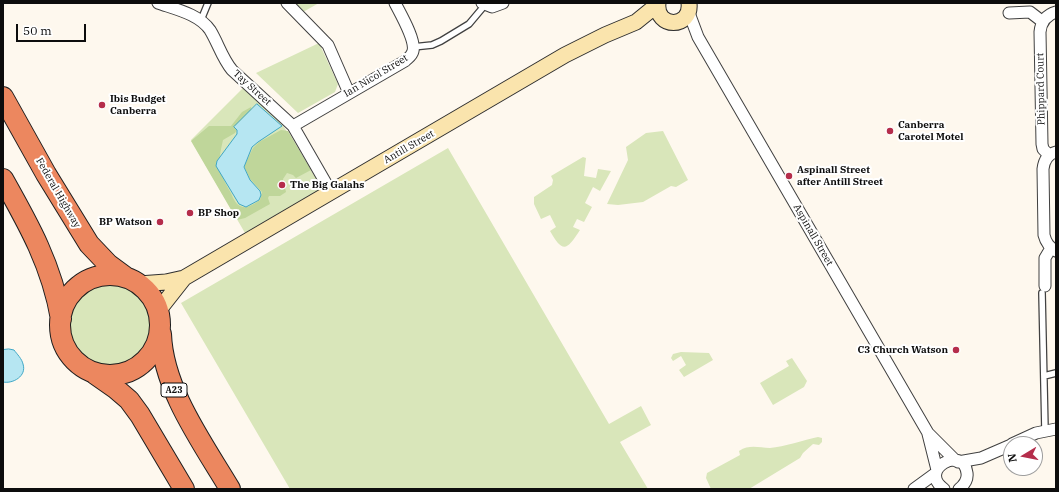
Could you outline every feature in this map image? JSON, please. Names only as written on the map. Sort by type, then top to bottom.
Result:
[{"type":"highway","name":"Federal Highway","points":[[3,97],[46,174],[89,244],[108,264],[133,281]]},
{"type":"highway","points":[[3,179],[34,234],[42,252],[54,286],[61,318],[62,336],[67,351],[78,364],[115,388],[129,400],[143,420],[184,489]]},
{"type":"highway","points":[[61,318],[66,301],[84,282],[100,276],[109,275],[133,281]]},
{"type":"highway","name":"A23","points":[[133,281],[151,296],[159,319],[164,362],[176,395],[230,489]]},
{"type":"highway","points":[[91,372],[114,375],[126,373],[137,368],[148,359],[158,341],[159,319]]},
{"type":"main road","points":[[658,4],[659,14],[670,21],[686,18],[692,7]]},
{"type":"main road","name":"Antill Street","points":[[133,281],[166,282],[184,278],[565,55],[605,35],[636,22],[658,4]]},
{"type":"main road","name":"Antill Street","points":[[636,22],[670,21]]},
{"type":"main road","name":"Antill Street","points":[[159,319],[184,278]]},
{"type":"street","points":[[158,3],[201,20]]},
{"type":"street","points":[[287,3],[328,45],[349,93]]},
{"type":"street","name":"Ian Nicol Street","points":[[293,126],[405,61],[411,55],[413,47],[411,36],[395,3]]},
{"type":"street","points":[[483,4],[492,8],[502,3]]},
{"type":"street","name":"Aspinall Street","points":[[692,7],[698,37],[928,433],[966,469],[965,484]]},
{"type":"street","points":[[1008,13],[1030,12],[1043,22],[1048,15],[1056,12]]},
{"type":"street","name":"Tay Street","points":[[201,20],[210,29],[225,61],[232,70],[293,126],[331,192]]},
{"type":"street","name":"Aspinall Street","points":[[670,21],[698,37]]},
{"type":"street","name":"Phippard Court","points":[[1043,22],[1040,32],[1042,144],[1044,149],[1052,153]]},
{"type":"street","points":[[1044,290],[1045,258],[1053,249],[1046,242],[1044,227],[1043,164],[1052,153]]},
{"type":"street","points":[[1029,436],[1051,430]]},
{"type":"street","name":"Aspinall Street","points":[[928,433],[937,471],[938,482],[944,489]]},
{"type":"street","points":[[914,489],[937,471],[943,463],[948,460],[957,461],[981,458],[1003,448]]},
{"type":"street","points":[[965,484],[981,458]]},
{"type":"street","points":[[924,489],[944,489]]},
{"type":"lane","points":[[201,20],[208,3]]},
{"type":"lane","points":[[413,47],[432,45],[469,24],[483,4]]},
{"type":"lane","points":[[1044,290],[1044,376],[1051,430]]},
{"type":"lane","points":[[1044,376],[1056,373]]},
{"type":"green space","points":[[294,3],[319,3],[303,12]]},
{"type":"green space","points":[[319,43],[338,84],[335,92],[298,113],[256,73]]},
{"type":"green space","points":[[243,88],[282,124],[322,188],[245,233],[191,140]]},
{"type":"green space","points":[[251,107],[252,111],[243,119],[235,133],[223,140],[219,162],[223,179],[237,203],[241,206],[247,207],[260,200],[262,192],[250,179],[244,166],[253,148],[259,142],[281,130],[288,131],[311,170],[296,178],[287,173],[283,179],[286,192],[280,196],[269,196],[268,198],[270,204],[245,218],[237,220],[191,141],[209,126],[231,126],[242,112]]},
{"type":"green space","points":[[663,131],[688,180],[676,187],[671,186],[643,202],[618,205],[607,204],[628,160],[626,147],[646,133]]},
{"type":"green space","points":[[448,148],[609,424],[641,406],[651,425],[620,442],[648,489],[290,489],[181,303]]},
{"type":"green space","points":[[583,157],[586,158],[584,176],[596,178],[598,169],[611,171],[600,191],[593,187],[585,203],[592,207],[584,222],[577,219],[573,227],[580,230],[572,242],[565,247],[558,243],[550,231],[556,227],[550,215],[541,219],[534,204],[534,197],[552,185],[553,180],[551,176]]},
{"type":"green space","points":[[110,283],[126,286],[139,295],[148,308],[151,324],[148,340],[139,353],[126,362],[110,365],[94,362],[81,353],[72,340],[69,324],[72,308],[81,295],[94,286]]},
{"type":"green space","points":[[681,352],[709,353],[713,360],[684,377],[679,370],[686,365],[681,356],[673,361],[671,358],[673,354]]},
{"type":"green space","points":[[792,358],[807,381],[804,387],[773,405],[760,383],[789,366],[786,361]]},
{"type":"green space","points":[[818,437],[822,438],[822,442],[819,445],[813,444],[803,453],[800,458],[749,489],[711,489],[706,478],[707,473],[740,455],[739,451],[743,449],[751,447],[770,448]]},
{"type":"water","points":[[257,104],[282,126],[252,147],[244,167],[250,180],[260,191],[261,195],[259,200],[246,207],[239,204],[216,166],[217,161],[237,134],[237,130],[234,127]]},
{"type":"water","points":[[3,350],[14,350],[24,368],[21,375],[15,380],[11,382],[3,382]]},
{"type":"place","name":"Ibis Budget Canberra","points":[[102,105]]},
{"type":"place","name":"Canberra Carotel Motel","points":[[890,131]]},
{"type":"place","name":"Aspinall Street after Antill Street","points":[[789,176]]},
{"type":"place","name":"The Big Galahs","points":[[282,185]]},
{"type":"place","name":"BP Shop","points":[[190,213]]},
{"type":"place","name":"BP Watson","points":[[160,222]]},
{"type":"place","name":"C3 Church Watson","points":[[956,350]]}]
